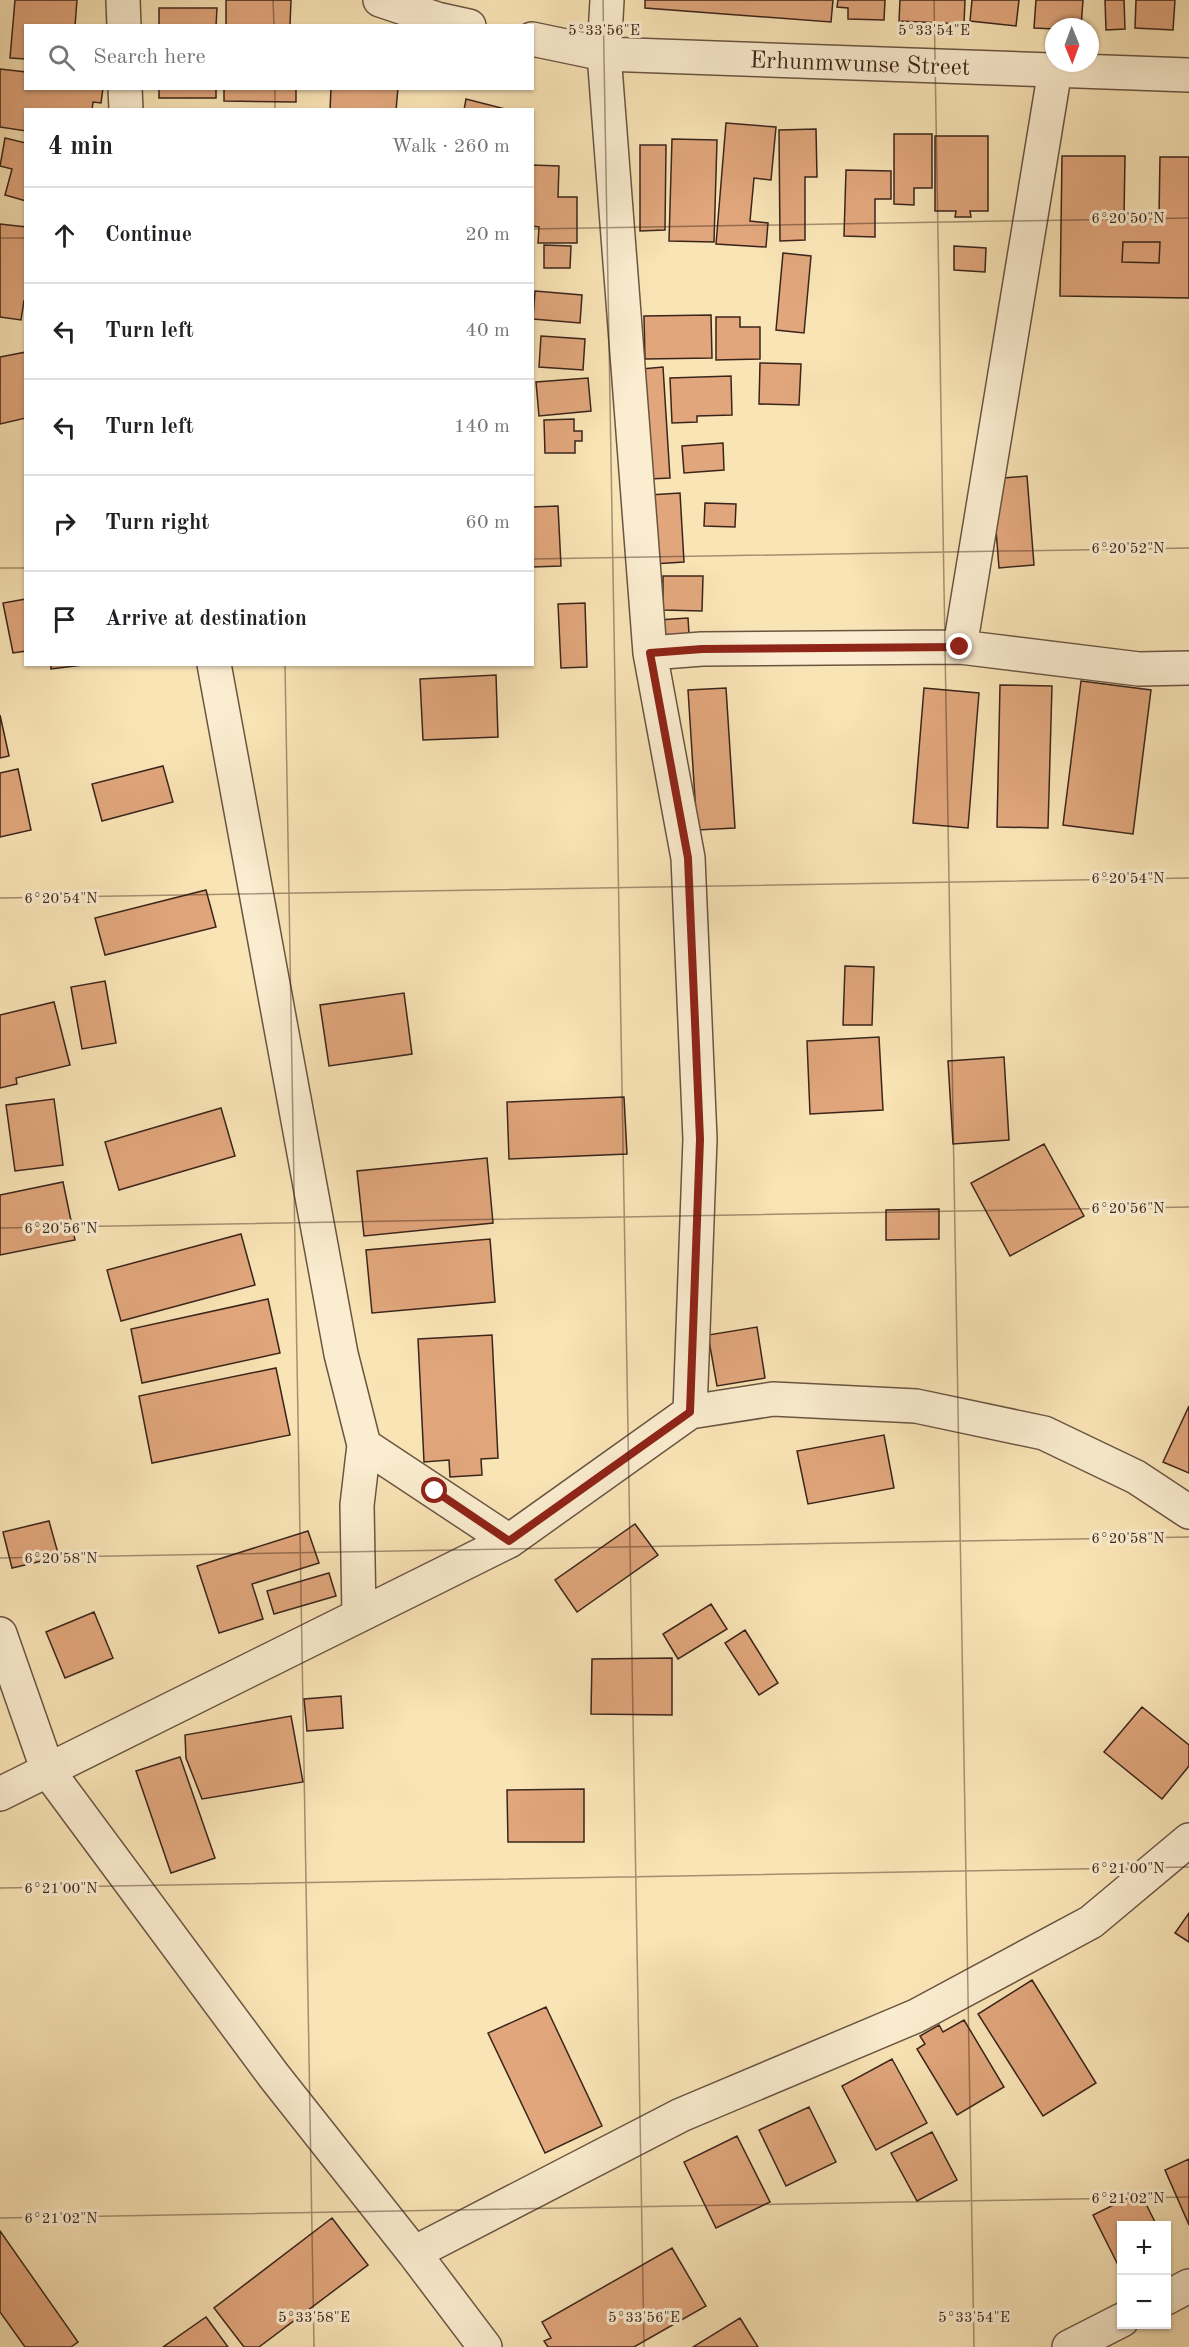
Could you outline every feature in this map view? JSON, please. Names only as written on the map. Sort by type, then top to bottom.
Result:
[{"type":"street","points":[[123,0],[123,24]]},
{"type":"street","points":[[380,0],[460,24]]},
{"type":"street","points":[[608,0],[603,54],[650,653],[688,858],[700,1139],[690,1412]]},
{"type":"street","name":"Erhunmwunse Street","points":[[534,39],[603,54],[1045,70]]},
{"type":"street","points":[[960,647],[1055,72]]},
{"type":"street","name":"Erhunmwunse Street","points":[[1099,72],[1189,75]]},
{"type":"street","points":[[125,90],[126,108]]},
{"type":"street","points":[[650,653],[702,649],[960,647],[1139,669],[1189,668]]},
{"type":"street","points":[[214,666],[341,1354],[364,1445],[357,1505],[359,1615]]},
{"type":"street","points":[[0,1794],[509,1541],[690,1412],[772,1400],[916,1406],[1044,1433],[1136,1477],[1189,1512]]},
{"type":"street","points":[[364,1445],[509,1541]]},
{"type":"street","points":[[0,1634],[48,1772],[274,2076],[485,2347]]},
{"type":"street","points":[[414,2253],[681,2115],[916,2016],[1091,1923],[1189,1840]]},
{"type":"street","points":[[1171,2296],[1189,2286]]},
{"type":"street","points":[[1069,2347],[1117,2323]]},
{"type":"building","points":[[15,0],[77,0],[75,24],[24,24],[24,59],[10,58]]},
{"type":"building","points":[[226,0],[291,0],[290,24],[226,24]]},
{"type":"building","points":[[645,0],[833,0],[831,22],[645,8]]},
{"type":"building","points":[[838,0],[885,0],[884,20],[848,19],[848,8],[837,7]]},
{"type":"building","points":[[900,0],[965,0],[964,24],[899,21]]},
{"type":"building","points":[[972,0],[1019,0],[1016,26],[970,21]]},
{"type":"building","points":[[1036,0],[1083,0],[1082,18],[1045,18],[1045,29],[1034,28]]},
{"type":"building","points":[[1105,0],[1124,0],[1125,29],[1106,30]]},
{"type":"building","points":[[1136,0],[1175,0],[1173,30],[1135,28]]},
{"type":"building","points":[[159,8],[217,8],[216,24],[159,24]]},
{"type":"building","points":[[0,69],[24,72],[24,90],[103,90],[101,103],[93,102],[92,108],[24,108],[24,131],[0,127]]},
{"type":"building","points":[[159,90],[216,90],[216,98],[159,98]]},
{"type":"building","points":[[224,90],[296,90],[296,102],[224,101]]},
{"type":"building","points":[[331,90],[398,90],[396,108],[330,108]]},
{"type":"building","points":[[466,99],[501,108],[464,108]]},
{"type":"building","points":[[726,123],[776,127],[771,180],[754,178],[750,221],[768,223],[766,247],[716,244]]},
{"type":"building","points":[[816,129],[817,177],[805,177],[805,240],[780,241],[779,130]]},
{"type":"building","points":[[894,134],[932,134],[932,188],[914,188],[914,205],[894,204]]},
{"type":"building","points":[[935,136],[988,136],[988,211],[970,211],[971,217],[955,217],[956,211],[935,211]]},
{"type":"building","points":[[5,138],[24,143],[24,200],[5,195],[12,169],[0,166]]},
{"type":"building","points":[[672,139],[717,140],[714,242],[669,241]]},
{"type":"building","points":[[640,145],[666,145],[665,230],[640,231]]},
{"type":"building","points":[[1062,156],[1125,156],[1124,217],[1159,217],[1160,157],[1189,157],[1189,298],[1060,296]],"holes":[[[1123,242],[1160,242],[1159,263],[1122,262]]]},
{"type":"building","points":[[534,165],[559,166],[558,197],[577,197],[577,243],[538,243],[539,227],[534,226]]},
{"type":"building","points":[[846,170],[891,171],[891,199],[875,199],[875,237],[844,236]]},
{"type":"building","points":[[0,224],[24,227],[24,301],[21,320],[0,317]]},
{"type":"building","points":[[1123,242],[1160,242],[1159,263],[1122,262]]},
{"type":"building","points":[[544,245],[571,246],[570,268],[544,268]]},
{"type":"building","points":[[954,246],[986,248],[985,272],[954,270]]},
{"type":"building","points":[[783,253],[811,256],[804,333],[776,330]]},
{"type":"building","points":[[535,291],[582,295],[580,323],[534,319]]},
{"type":"building","points":[[711,315],[712,358],[645,359],[644,316]]},
{"type":"building","points":[[716,317],[740,317],[740,327],[760,327],[760,359],[716,360]]},
{"type":"building","points":[[541,336],[585,339],[583,370],[539,367]]},
{"type":"building","points":[[24,352],[24,418],[0,424],[0,357]]},
{"type":"building","points":[[760,363],[801,364],[799,405],[759,404]]},
{"type":"building","points":[[663,367],[670,478],[649,479],[642,369]]},
{"type":"building","points":[[731,376],[732,415],[697,416],[697,422],[672,423],[670,378]]},
{"type":"building","points":[[588,378],[591,411],[539,416],[536,382]]},
{"type":"building","points":[[574,419],[574,431],[582,431],[582,441],[575,441],[575,453],[545,453],[544,420]]},
{"type":"building","points":[[723,443],[724,470],[684,473],[682,446]]},
{"type":"building","points":[[1027,476],[1034,565],[999,568],[992,479]]},
{"type":"building","points":[[680,493],[684,562],[653,564],[649,495]]},
{"type":"building","points":[[705,503],[736,504],[735,527],[704,526]]},
{"type":"building","points":[[558,506],[561,566],[534,567],[534,507]]},
{"type":"building","points":[[663,576],[703,576],[702,611],[663,610]]},
{"type":"building","points":[[24,599],[24,651],[13,653],[3,603]]},
{"type":"building","points":[[585,603],[587,667],[561,668],[558,604]]},
{"type":"building","points":[[688,618],[689,634],[671,640],[671,635],[659,635],[658,620]]},
{"type":"building","points":[[51,666],[75,666],[51,669]]},
{"type":"building","points":[[496,675],[498,737],[423,740],[420,679]]},
{"type":"building","points":[[1081,681],[1151,690],[1133,834],[1063,825]]},
{"type":"building","points":[[1000,685],[1052,686],[1048,828],[997,827]]},
{"type":"building","points":[[726,688],[735,828],[697,830],[688,690]]},
{"type":"building","points":[[924,688],[979,693],[968,828],[913,823]]},
{"type":"building","points":[[0,715],[9,756],[0,758]]},
{"type":"building","points":[[163,766],[173,802],[102,821],[92,784]]},
{"type":"building","points":[[18,769],[31,830],[0,837],[0,773]]},
{"type":"building","points":[[206,890],[216,927],[105,955],[95,918]]},
{"type":"building","points":[[845,966],[874,967],[872,1025],[843,1025]]},
{"type":"building","points":[[105,981],[116,1043],[82,1049],[71,987]]},
{"type":"building","points":[[404,993],[412,1054],[329,1066],[320,1005]]},
{"type":"building","points":[[54,1002],[70,1065],[16,1078],[17,1084],[0,1088],[0,1015]]},
{"type":"building","points":[[879,1037],[883,1110],[810,1114],[807,1041]]},
{"type":"building","points":[[1004,1057],[1009,1140],[953,1144],[948,1061]]},
{"type":"building","points":[[624,1097],[627,1154],[509,1159],[507,1102]]},
{"type":"building","points":[[54,1099],[63,1165],[15,1171],[6,1105]]},
{"type":"building","points":[[221,1108],[235,1156],[119,1190],[105,1142]]},
{"type":"building","points":[[1044,1144],[1084,1216],[1010,1256],[971,1183]]},
{"type":"building","points":[[487,1158],[493,1223],[364,1236],[357,1171]]},
{"type":"building","points":[[63,1182],[75,1240],[0,1255],[0,1195]]},
{"type":"building","points":[[939,1209],[939,1239],[886,1240],[886,1210]]},
{"type":"building","points":[[241,1234],[255,1285],[121,1321],[107,1270]]},
{"type":"building","points":[[490,1239],[495,1302],[372,1313],[366,1250]]},
{"type":"building","points":[[268,1299],[280,1353],[142,1383],[131,1329]]},
{"type":"building","points":[[757,1327],[765,1378],[717,1386],[708,1335]]},
{"type":"building","points":[[492,1335],[498,1458],[481,1459],[482,1475],[450,1477],[449,1460],[424,1462],[418,1339]]},
{"type":"building","points":[[276,1368],[290,1435],[152,1463],[139,1396]]},
{"type":"building","points":[[1189,1406],[1189,1473],[1163,1462]]},
{"type":"building","points":[[884,1435],[894,1488],[808,1504],[797,1451]]},
{"type":"building","points":[[49,1521],[59,1557],[12,1568],[3,1532]]},
{"type":"building","points":[[635,1524],[658,1555],[577,1612],[555,1580]]},
{"type":"building","points":[[308,1531],[319,1563],[252,1584],[263,1619],[219,1633],[197,1566]]},
{"type":"building","points":[[329,1573],[336,1596],[274,1614],[267,1591]]},
{"type":"building","points":[[711,1604],[727,1629],[678,1659],[663,1634]]},
{"type":"building","points":[[94,1612],[113,1658],[65,1678],[46,1632]]},
{"type":"building","points":[[745,1630],[778,1683],[759,1695],[725,1643]]},
{"type":"building","points":[[672,1658],[672,1715],[591,1714],[592,1659]]},
{"type":"building","points":[[341,1696],[343,1728],[307,1731],[304,1699]]},
{"type":"building","points":[[1142,1707],[1189,1745],[1189,1766],[1162,1799],[1104,1752]]},
{"type":"building","points":[[291,1716],[303,1782],[202,1799],[186,1758],[185,1735]]},
{"type":"building","points":[[180,1757],[215,1858],[171,1873],[136,1771]]},
{"type":"building","points":[[584,1789],[584,1842],[508,1842],[507,1790]]},
{"type":"building","points":[[1189,1913],[1189,1942],[1175,1933]]},
{"type":"building","points":[[1032,1980],[1096,2083],[1043,2116],[978,2014]]},
{"type":"building","points":[[546,2007],[602,2126],[545,2153],[488,2033]]},
{"type":"building","points":[[964,2020],[1004,2087],[957,2115],[917,2049],[925,2044],[920,2036],[939,2025],[943,2032]]},
{"type":"building","points":[[892,2059],[927,2123],[876,2150],[842,2086]]},
{"type":"building","points":[[809,2107],[836,2162],[786,2186],[759,2130]]},
{"type":"building","points":[[932,2132],[957,2180],[917,2201],[891,2153]]},
{"type":"building","points":[[737,2136],[770,2202],[716,2228],[684,2162]]},
{"type":"building","points":[[1189,2159],[1189,2225],[1165,2170]]},
{"type":"building","points":[[1140,2192],[1154,2221],[1117,2221],[1117,2263],[1093,2215]]},
{"type":"building","points":[[332,2218],[368,2265],[259,2347],[244,2347],[214,2308]]},
{"type":"building","points":[[0,2231],[78,2342],[71,2347],[25,2347],[0,2312]]},
{"type":"building","points":[[672,2248],[706,2306],[634,2347],[548,2347],[544,2341],[551,2338],[542,2322]]},
{"type":"building","points":[[206,2317],[228,2347],[163,2347]]},
{"type":"building","points":[[740,2318],[758,2347],[693,2347]]},
{"type":"route","points":[[435,1491],[509,1541],[690,1412],[700,1139],[688,858],[650,653],[702,649],[960,647]]}]
